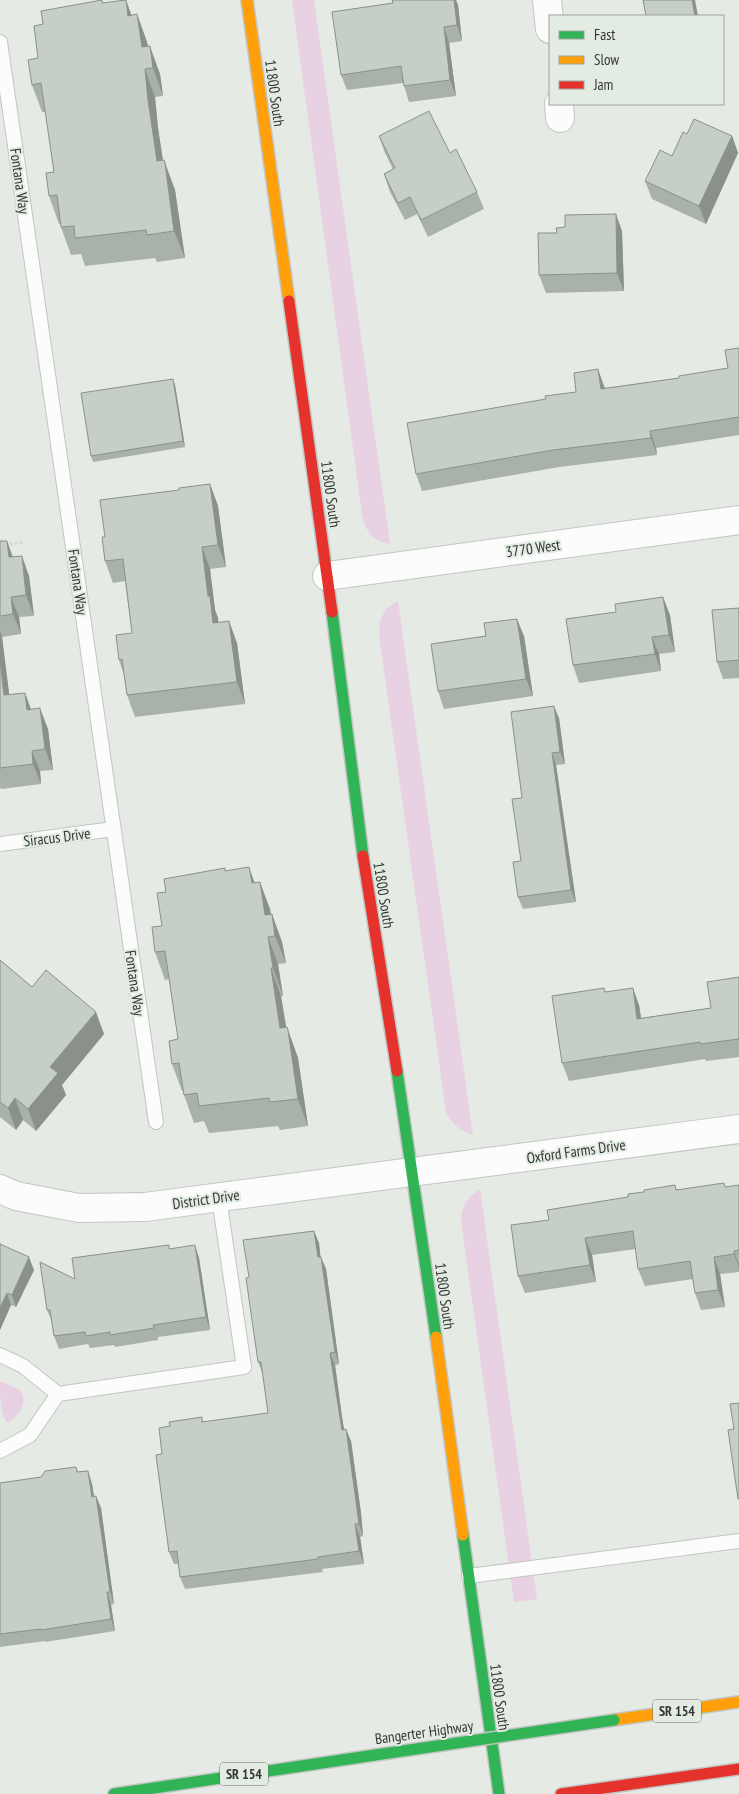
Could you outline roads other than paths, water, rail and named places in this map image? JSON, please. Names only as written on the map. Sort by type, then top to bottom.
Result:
[{"type":"main road","name":"11800 South","points":[[247,0],[328,576],[362,850],[413,1172],[499,1794]]},
{"type":"main road","name":"Bangerter Highway","points":[[114,1794],[739,1702]]},
{"type":"main road","points":[[561,1794],[739,1769]]},
{"type":"street","points":[[547,0],[549,19]]},
{"type":"street","name":"3770 West","points":[[328,576],[739,520]]},
{"type":"street","name":"Oxford Farms Drive","points":[[413,1172],[739,1129]]},
{"type":"street","name":"District Drive","points":[[0,1189],[16,1196],[79,1208],[145,1207],[413,1172]]},
{"type":"lane","name":"Fontana Way","points":[[0,42],[156,1122]]},
{"type":"lane","name":"Siracus Drive","points":[[0,844],[113,829]]},
{"type":"lane","points":[[0,1355],[23,1366],[58,1394],[244,1367],[219,1198]]},
{"type":"lane","points":[[0,1451],[30,1435],[58,1394]]},
{"type":"lane","points":[[468,1576],[739,1541]]}]
